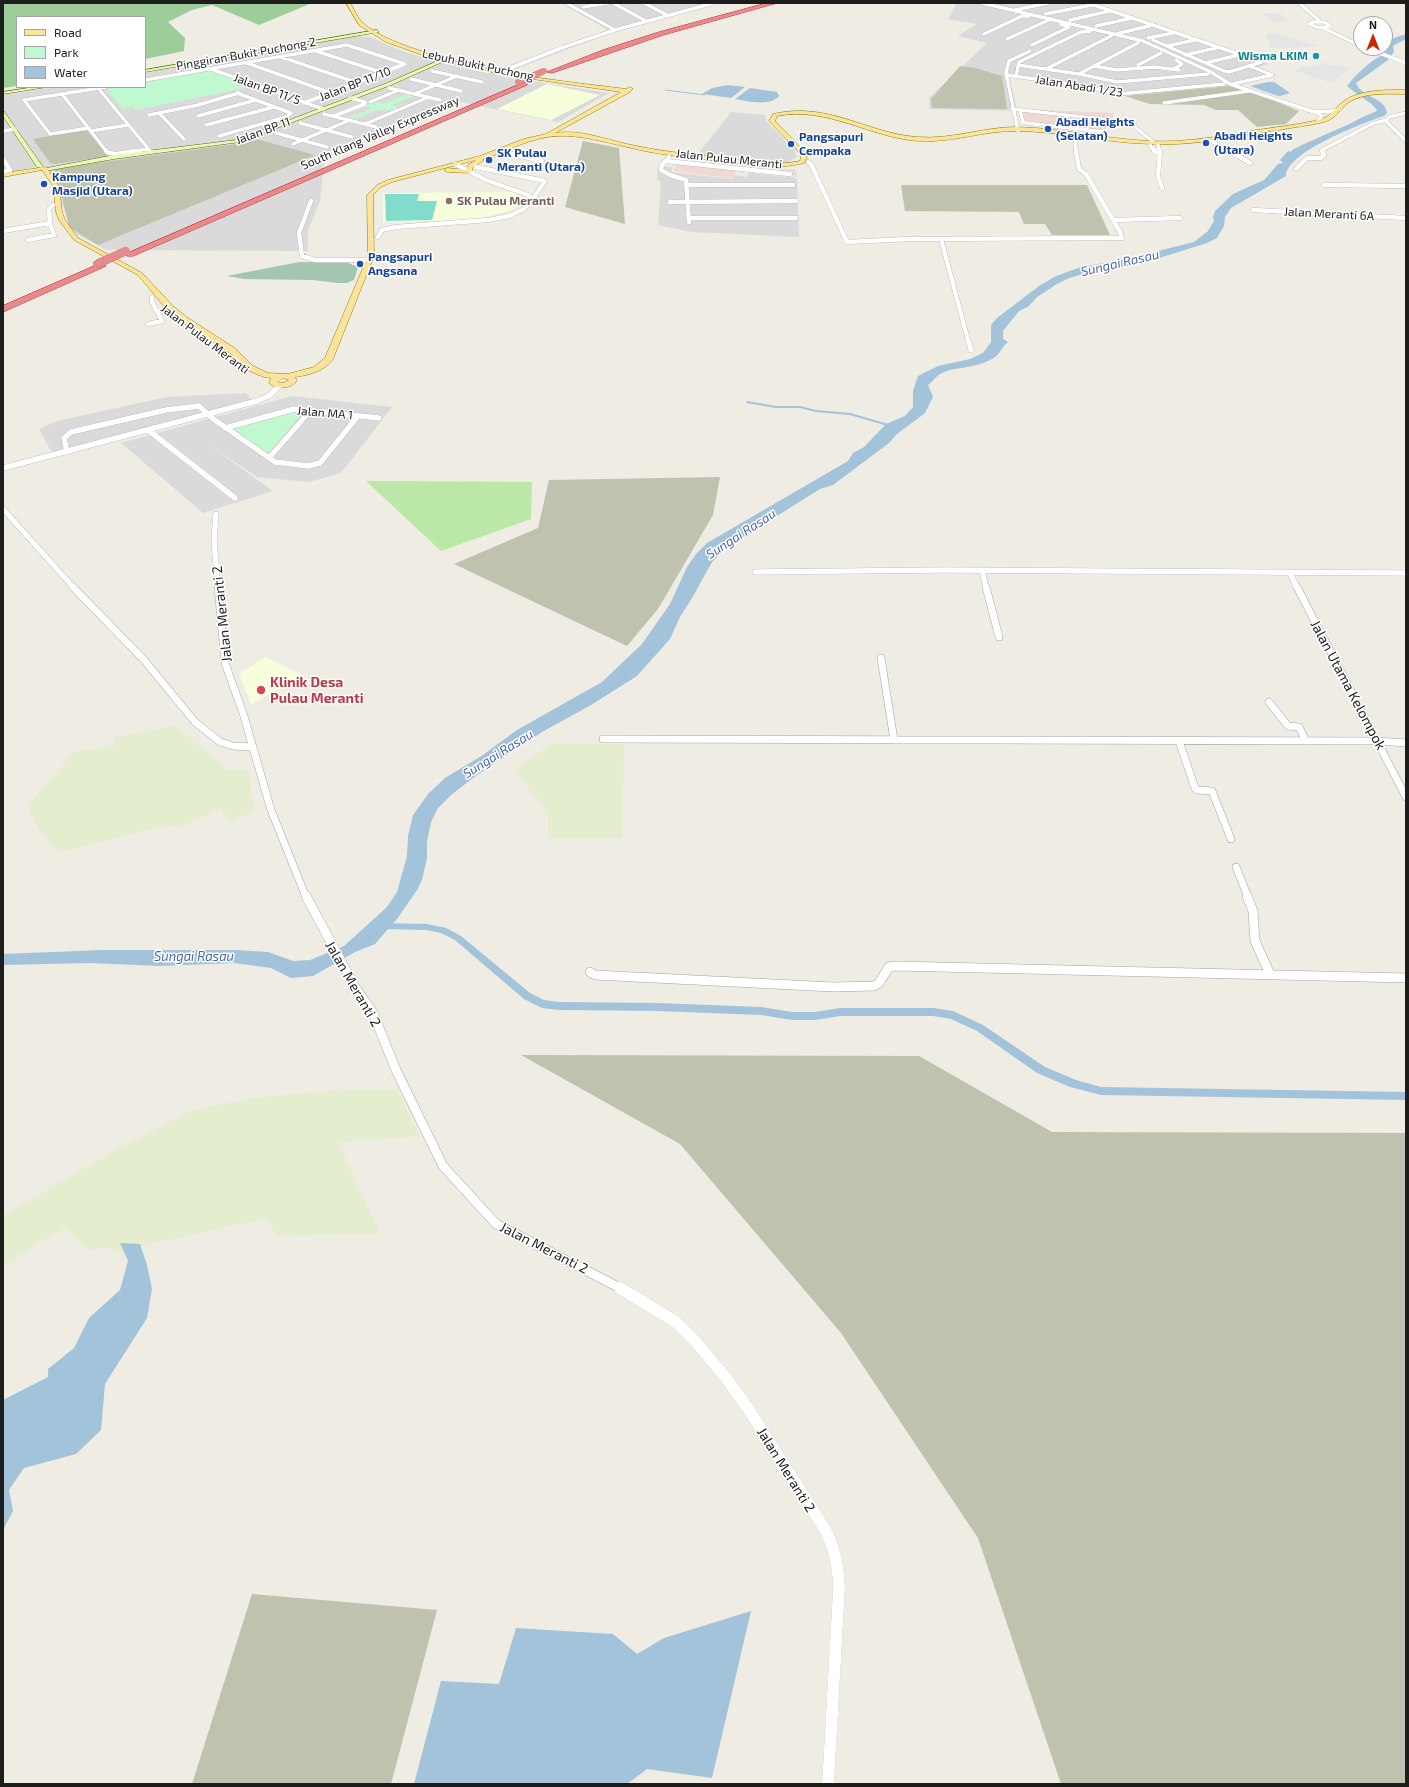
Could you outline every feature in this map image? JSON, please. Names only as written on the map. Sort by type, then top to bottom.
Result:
[{"type":"highway","name":"South Klang Valley Expressway","points":[[3,310],[128,252],[547,72],[644,35],[765,3]]},
{"type":"highway","name":"South Klang Valley Expressway","points":[[547,72],[648,36],[685,25],[774,3]]},
{"type":"highway","name":"South Klang Valley Expressway","points":[[3,304],[99,265]]},
{"type":"main road","name":"Lebuh Bukit Puchong","points":[[348,3],[348,8],[357,21],[364,27],[403,45],[455,62],[502,72],[629,90]]},
{"type":"main road","name":"Lebuh Bukit Puchong","points":[[354,3],[363,20],[374,32],[397,46],[433,57],[494,69],[502,72],[512,70],[629,90]]},
{"type":"main road","points":[[356,34],[364,27]]},
{"type":"main road","points":[[356,34],[374,32]]},
{"type":"main road","points":[[433,57],[436,60],[435,64],[455,62]]},
{"type":"main road","points":[[494,69],[512,70]]},
{"type":"main road","points":[[607,88],[619,92],[618,97]]},
{"type":"main road","points":[[544,136],[629,90]]},
{"type":"main road","name":"Jalan Pulau Meranti","points":[[291,379],[318,372],[327,367],[336,359],[377,256],[378,237],[375,205],[376,195],[379,191],[394,182],[457,165],[520,142],[544,136],[574,134],[672,158],[765,165],[798,163],[804,160],[802,153],[772,121],[775,115],[788,111],[817,114],[894,135],[917,139],[940,139],[1001,129],[1017,128],[1154,144],[1210,139],[1318,121],[1336,115],[1347,101],[1376,95],[1406,94]]},
{"type":"main road","name":"Jalan Pulau Meranti","points":[[291,379],[326,363],[369,260],[371,244],[369,205],[370,195],[373,191],[384,183],[401,177],[457,165],[479,163],[540,138],[568,136],[590,139],[672,158],[688,158],[776,168],[794,167],[808,162],[810,157],[809,153],[779,123],[779,118],[781,116],[792,113],[811,114],[892,137],[916,141],[943,140],[1017,128],[1077,137],[1154,144],[1186,144],[1331,121],[1341,117],[1356,99]]},
{"type":"main road","points":[[569,123],[567,130],[574,134]]},
{"type":"main road","points":[[440,170],[454,170],[471,173],[470,166],[479,163]]},
{"type":"main road","points":[[6,174],[41,168]]},
{"type":"main road","name":"Jalan Pulau Meranti","points":[[41,168],[45,181],[52,192],[53,213],[62,232],[70,240],[126,270],[134,276],[164,310],[178,322],[226,354],[243,370],[276,384]]},
{"type":"main road","name":"Jalan Pulau Meranti","points":[[41,168],[54,181],[58,191],[59,212],[68,232],[76,239],[140,274],[171,309],[232,351],[250,368],[267,375],[280,377]]},
{"type":"main road","points":[[6,174],[34,176]]},
{"type":"main road","points":[[280,377],[291,379],[288,384],[276,384],[280,377]]},
{"type":"street","points":[[566,3],[615,30]]},
{"type":"street","points":[[576,3],[589,10]]},
{"type":"street","points":[[583,7],[608,3]]},
{"type":"street","points":[[613,3],[646,21]]},
{"type":"street","points":[[644,3],[667,14]]},
{"type":"street","points":[[512,70],[615,30],[667,14],[714,3]]},
{"type":"street","points":[[982,3],[1045,14],[1121,32]]},
{"type":"street","points":[[988,4],[994,3]]},
{"type":"street","points":[[1016,9],[1048,3]]},
{"type":"street","points":[[1295,3],[1313,22]]},
{"type":"street","points":[[1299,3],[1321,22]]},
{"type":"street","points":[[1045,14],[1090,4],[1154,25],[1174,32],[1195,40],[1262,62],[1227,72],[1148,38],[1174,32]]},
{"type":"street","points":[[1016,9],[1143,41],[1211,72],[1230,84],[1311,110],[1328,112],[1340,109]]},
{"type":"street","points":[[1070,20],[1111,11]]},
{"type":"street","points":[[984,34],[1022,16],[1069,27],[1032,45]]},
{"type":"street","points":[[1096,26],[1133,18]]},
{"type":"street","points":[[1008,39],[1051,19]]},
{"type":"street","points":[[1328,27],[1330,25],[1321,22],[1309,23],[1310,25],[1323,28],[1353,41]]},
{"type":"street","points":[[614,24],[622,28]]},
{"type":"street","points":[[1116,34],[1154,25]]},
{"type":"street","points":[[1017,128],[1006,76],[1010,61],[1082,26]]},
{"type":"street","points":[[1323,28],[1328,27],[1353,41]]},
{"type":"street","points":[[1016,76],[1018,65],[1027,58],[1082,31],[1138,43],[1182,64],[1174,69]]},
{"type":"street","name":"Pinggiran Bukit Puchong 2","points":[[146,71],[374,32]]},
{"type":"street","points":[[1046,69],[1111,36]]},
{"type":"street","points":[[1168,46],[1195,40]]},
{"type":"street","points":[[1079,74],[1138,43]]},
{"type":"street","name":"Jalan BP 11/10","points":[[304,103],[405,64],[347,45],[315,50]]},
{"type":"street","points":[[1176,56],[1217,47]]},
{"type":"street","points":[[146,80],[315,50],[383,73]]},
{"type":"street","points":[[1138,65],[1161,53]]},
{"type":"street","points":[[1205,63],[1240,55]]},
{"type":"street","points":[[281,56],[358,83]]},
{"type":"street","points":[[1390,56],[1406,62]]},
{"type":"street","name":"Jalan BP 11","points":[[41,168],[68,165],[150,150],[231,143],[324,111],[350,98],[447,59]]},
{"type":"street","points":[[247,62],[331,93]]},
{"type":"street","points":[[1018,65],[1079,74],[1118,82],[1208,74]]},
{"type":"street","points":[[1094,66],[1117,70],[1154,67],[1208,74]]},
{"type":"street","points":[[1230,84],[1272,75],[1250,66]]},
{"type":"street","name":"Jalan BP 11/5","points":[[211,68],[304,103],[334,116],[376,127]]},
{"type":"street","points":[[432,71],[482,82]]},
{"type":"street","name":"Jalan Abadi 1/23","points":[[1006,76],[1064,83],[1119,94],[1224,84],[1208,74]]},
{"type":"street","points":[[414,94],[457,76]]},
{"type":"street","points":[[411,79],[461,91]]},
{"type":"street","points":[[3,94],[38,88]]},
{"type":"street","points":[[128,125],[50,134],[25,99],[98,88],[150,150]]},
{"type":"street","points":[[389,88],[440,100]]},
{"type":"street","points":[[334,116],[399,90]]},
{"type":"street","points":[[1164,102],[1251,91]]},
{"type":"street","points":[[149,115],[238,93],[292,113],[286,117],[219,136]]},
{"type":"street","points":[[62,94],[108,153],[116,154],[150,150]]},
{"type":"street","points":[[350,98],[365,103]]},
{"type":"street","points":[[365,124],[429,98]]},
{"type":"street","points":[[198,116],[256,100]]},
{"type":"street","points":[[206,125],[274,107]]},
{"type":"street","points":[[1012,109],[1110,119],[1106,132],[1026,123],[1023,122],[1020,110]]},
{"type":"street","points":[[1311,110],[1322,116],[1318,121]]},
{"type":"street","points":[[3,112],[41,168]]},
{"type":"street","points":[[159,113],[184,140]]},
{"type":"street","points":[[1296,169],[1307,158],[1321,158],[1324,155],[1322,150],[1367,126],[1387,120],[1396,115],[1406,113]]},
{"type":"street","points":[[293,144],[350,120]]},
{"type":"street","points":[[1387,120],[1387,123],[1406,141]]},
{"type":"street","points":[[300,123],[352,137]]},
{"type":"street","points":[[1134,124],[1136,128],[1161,151],[1157,172],[1162,188]]},
{"type":"street","points":[[255,126],[267,130]]},
{"type":"street","points":[[3,131],[15,128]]},
{"type":"street","points":[[248,128],[261,133]]},
{"type":"street","points":[[276,133],[327,147]]},
{"type":"street","points":[[808,162],[811,164],[847,242],[942,239],[1122,238],[1086,173],[1079,169],[1075,144],[1077,137]]},
{"type":"street","points":[[1211,141],[1250,163]]},
{"type":"street","points":[[1154,144],[1154,151],[1160,153]]},
{"type":"street","points":[[503,152],[542,162]]},
{"type":"street","points":[[790,174],[672,158],[665,173],[686,180],[688,185],[689,220],[796,218]]},
{"type":"street","points":[[3,159],[6,174]]},
{"type":"street","points":[[378,237],[382,230],[392,228],[471,223],[501,217],[527,208],[531,205],[532,200],[537,196],[540,187],[545,181],[487,168],[479,163]]},
{"type":"street","points":[[457,165],[486,180],[522,192],[532,200]]},
{"type":"street","points":[[688,185],[744,185],[794,185],[747,181],[744,185]]},
{"type":"street","points":[[1324,186],[1404,186],[1406,191]]},
{"type":"street","points":[[311,201],[299,233],[302,256],[315,260],[369,260]]},
{"type":"street","points":[[670,202],[796,201]]},
{"type":"street","points":[[28,240],[54,235],[50,223],[49,209],[53,206]]},
{"type":"street","name":"Jalan Meranti 6A","points":[[1253,210],[1406,218]]},
{"type":"street","points":[[1113,220],[1180,218]]},
{"type":"street","points":[[3,232],[50,223]]},
{"type":"street","points":[[942,239],[961,318],[971,350]]},
{"type":"street","points":[[148,324],[162,321],[152,302],[152,297]]},
{"type":"street","points":[[3,468],[207,415],[264,398],[270,396],[276,384]]},
{"type":"street","points":[[67,452],[64,438],[71,432],[175,408],[199,406],[207,415],[275,462],[315,466],[320,463],[358,416]]},
{"type":"street","name":"Jalan MA 1","points":[[225,428],[290,410],[379,418]]},
{"type":"street","points":[[269,458],[310,411]]},
{"type":"street","points":[[148,430],[235,498]]},
{"type":"street","points":[[3,509],[96,612],[144,660],[194,722],[220,742],[233,746],[252,747]]},
{"type":"street","name":"Jalan Meranti 2","points":[[216,514],[214,540],[225,663],[243,712],[271,810],[297,880],[320,926],[355,987],[373,1014],[396,1070],[443,1166],[496,1224],[532,1244],[614,1285],[676,1322],[699,1346],[740,1398],[826,1531],[838,1564],[839,1589],[828,1784]]},
{"type":"street","points":[[755,572],[982,570],[1406,573]]},
{"type":"street","points":[[982,570],[999,637]]},
{"type":"street","name":"Jalan Utama Kelompok","points":[[1290,573],[1406,797]]},
{"type":"street","points":[[881,658],[894,740]]},
{"type":"street","points":[[1269,702],[1288,726],[1299,727],[1306,741]]},
{"type":"street","points":[[603,739],[1378,741],[1406,743]]},
{"type":"street","points":[[1179,741],[1195,788],[1197,790],[1212,791],[1231,839]]},
{"type":"street","points":[[1236,866],[1253,911],[1255,941],[1270,974]]},
{"type":"street","points":[[590,972],[595,975],[833,987],[874,986],[879,983],[889,967],[896,966],[1406,978]]},
{"type":"shaded area","points":[[561,3],[721,3],[613,32],[498,76],[609,93],[558,122],[450,100],[325,153],[320,201],[308,231],[308,251],[107,250],[74,233],[46,165],[3,174],[4,94],[50,88],[146,88],[146,73],[356,36],[371,37],[399,50],[445,64],[487,73],[608,30]]},
{"type":"shaded area","points":[[957,3],[1089,3],[1269,64],[1258,67],[1277,75],[1241,85],[1124,96],[1009,76],[1017,111],[929,109],[929,98],[987,43],[958,36],[977,24],[948,19]]},
{"type":"shaded area","points":[[1263,13],[1280,13],[1289,21],[1272,22]]},
{"type":"shaded area","points":[[1273,33],[1319,46],[1301,48],[1271,48],[1266,35]]},
{"type":"shaded area","points":[[1321,63],[1350,68],[1332,83],[1295,71],[1303,66],[1317,67]]},
{"type":"shaded area","points":[[960,66],[975,68],[1002,76],[1007,109],[932,108],[931,99]]},
{"type":"shaded area","points":[[547,84],[600,95],[551,120],[497,109]]},
{"type":"shaded area","points":[[1229,86],[1267,98],[1299,111],[1286,124],[1257,127],[1238,110],[1216,110],[1204,105],[1150,104],[1125,96]]},
{"type":"shaded area","points":[[1019,109],[1114,113],[1108,133],[1023,124]]},
{"type":"shaded area","name":"Pangsapuri Cempaka","points":[[731,112],[765,115],[766,121],[795,150],[797,157],[789,162],[782,163],[698,154]]},
{"type":"shaded area","points":[[84,130],[87,131],[108,156],[56,164],[50,163],[33,139]]},
{"type":"shaded area","points":[[256,139],[315,155],[98,245],[69,227],[57,176],[54,171],[59,168],[236,144]]},
{"type":"shaded area","points":[[583,141],[619,148],[625,224],[565,207]]},
{"type":"shaded area","points":[[680,160],[762,169],[795,169],[798,177],[737,171],[730,178],[673,171]]},
{"type":"shaded area","points":[[658,167],[673,167],[671,172],[731,179],[734,175],[747,177],[749,173],[797,178],[799,237],[690,232],[658,225],[661,181],[657,180]]},
{"type":"shaded area","points":[[901,185],[1087,185],[1110,235],[1052,235],[1045,224],[1024,224],[1019,212],[905,211]]},
{"type":"shaded area","name":"SK Pulau Meranti","points":[[517,192],[515,209],[472,220],[383,222],[383,193]]},
{"type":"shaded area","points":[[385,194],[419,194],[417,201],[437,201],[432,220],[386,221]]},
{"type":"shaded area","points":[[299,262],[348,263],[358,267],[354,280],[347,283],[313,280],[244,279],[227,276]]},
{"type":"shaded area","points":[[246,393],[252,400],[52,453],[39,429],[57,421],[167,397]]},
{"type":"shaded area","points":[[292,396],[392,407],[341,473],[309,482],[257,477],[205,442],[273,491],[203,513],[121,443]]},
{"type":"shaded area","points":[[720,477],[713,515],[658,609],[627,646],[454,564],[538,528],[549,480]]},
{"type":"shaded area","name":"Klinik Desa Pulau Meranti","points":[[265,657],[302,675],[251,705],[239,674]]},
{"type":"shaded area","points":[[175,726],[228,770],[249,770],[254,811],[230,822],[221,808],[179,828],[165,825],[59,853],[38,828],[28,806],[74,752],[114,746],[115,738]]},
{"type":"shaded area","points":[[551,744],[624,744],[622,838],[548,838],[548,813],[514,770]]},
{"type":"shaded area","points":[[521,1055],[919,1056],[1052,1132],[1406,1133],[1406,1784],[1061,1784],[978,1538],[841,1333],[680,1144]]},
{"type":"shaded area","points":[[398,1089],[419,1136],[338,1142],[380,1233],[278,1236],[267,1218],[167,1240],[117,1253],[105,1247],[88,1250],[66,1228],[37,1243],[11,1262],[3,1265],[3,1216],[119,1148],[191,1111],[254,1098],[325,1091]]},
{"type":"shaded area","points":[[252,1594],[437,1610],[391,1784],[192,1784]]},
{"type":"green space","points":[[3,3],[312,3],[259,25],[212,5],[192,10],[168,22],[185,38],[184,51],[146,59],[146,16],[16,16],[16,86],[3,88]]},
{"type":"green space","points":[[212,71],[245,83],[239,85],[245,88],[135,110],[132,107],[123,109],[106,89],[146,88],[146,81]]},
{"type":"green space","points":[[407,94],[415,96],[392,105],[400,108],[391,111],[376,111],[352,119],[347,118],[372,108],[364,106],[374,102],[383,104]]},
{"type":"green space","points":[[289,411],[299,413],[301,415],[270,451],[263,452],[232,430],[233,427]]},
{"type":"green space","points":[[366,481],[532,482],[531,519],[441,551]]},
{"type":"water","points":[[1406,34],[1406,39],[1393,46],[1393,38]]},
{"type":"water","name":"Sungai Rasau","points":[[1380,56],[1391,56],[1388,60],[1356,83],[1363,92],[1378,100],[1382,104],[1387,113],[1384,116],[1327,140],[1298,157],[1289,167],[1286,176],[1231,208],[1225,217],[1224,226],[1217,238],[1207,243],[1137,265],[1098,270],[1069,278],[1037,297],[1029,306],[1019,311],[1003,331],[1003,339],[1008,342],[993,359],[947,371],[938,375],[928,385],[933,397],[925,413],[897,434],[889,443],[833,485],[820,489],[726,548],[712,562],[680,617],[670,639],[637,676],[591,705],[542,732],[477,775],[451,795],[438,808],[431,822],[427,842],[427,858],[422,880],[397,919],[375,944],[355,952],[313,976],[291,978],[271,968],[234,963],[160,966],[90,963],[3,965],[3,954],[103,950],[235,950],[268,952],[293,961],[310,960],[344,946],[387,907],[397,892],[407,856],[408,836],[413,815],[428,794],[445,778],[483,755],[517,730],[602,682],[642,644],[670,604],[687,567],[696,554],[707,543],[848,461],[853,453],[864,447],[886,424],[905,416],[913,407],[913,391],[918,376],[938,366],[970,359],[983,353],[991,342],[991,325],[997,318],[1039,286],[1056,276],[1081,267],[1121,260],[1194,242],[1208,231],[1214,221],[1213,217],[1215,211],[1233,194],[1264,180],[1278,164],[1283,163],[1280,160],[1288,151],[1291,152],[1303,144],[1375,112],[1377,110],[1374,106],[1347,86],[1372,61]]},
{"type":"water","points":[[1274,82],[1290,93],[1280,96],[1250,86]]},
{"type":"water","points":[[728,85],[745,87],[731,98],[702,94],[712,88]]},
{"type":"water","points":[[750,88],[777,92],[779,96],[770,101],[764,102],[752,102],[735,99]]},
{"type":"water","points":[[120,1243],[140,1244],[147,1265],[152,1289],[147,1318],[105,1384],[101,1430],[76,1454],[24,1468],[9,1490],[13,1511],[3,1530],[3,1400],[48,1377],[48,1369],[74,1348],[89,1318],[120,1290],[128,1261]]},
{"type":"water","points":[[751,1611],[712,1778],[647,1769],[627,1784],[414,1784],[441,1681],[499,1684],[516,1628],[613,1634],[637,1654],[664,1638]]},
{"type":"waterway","points":[[665,90],[705,95]]},
{"type":"waterway","points":[[747,402],[776,407],[800,407],[816,411],[850,414],[888,425]]},
{"type":"waterway","points":[[381,926],[427,927],[443,930],[458,938],[527,996],[542,1004],[559,1006],[658,1007],[761,1011],[792,1016],[815,1016],[840,1012],[933,1012],[953,1015],[980,1028],[1041,1070],[1074,1084],[1101,1091],[1406,1096]]},
{"type":"place","name":"Wisma LKIM","points":[[1316,56]]},
{"type":"place","name":"Abadi Heights (Selatan)","points":[[1048,129]]},
{"type":"place","name":"Abadi Heights (Utara)","points":[[1206,143]]},
{"type":"place","name":"Pangsapuri Cempaka","points":[[791,144]]},
{"type":"place","name":"SK Pulau Meranti (Utara)","points":[[489,160]]},
{"type":"place","name":"Kampung Masjid (Utara)","points":[[44,184]]},
{"type":"place","name":"SK Pulau Meranti","points":[[449,201]]},
{"type":"place","name":"Pangsapuri Angsana","points":[[360,264]]},
{"type":"place","name":"Klinik Desa Pulau Meranti","points":[[261,690]]}]
